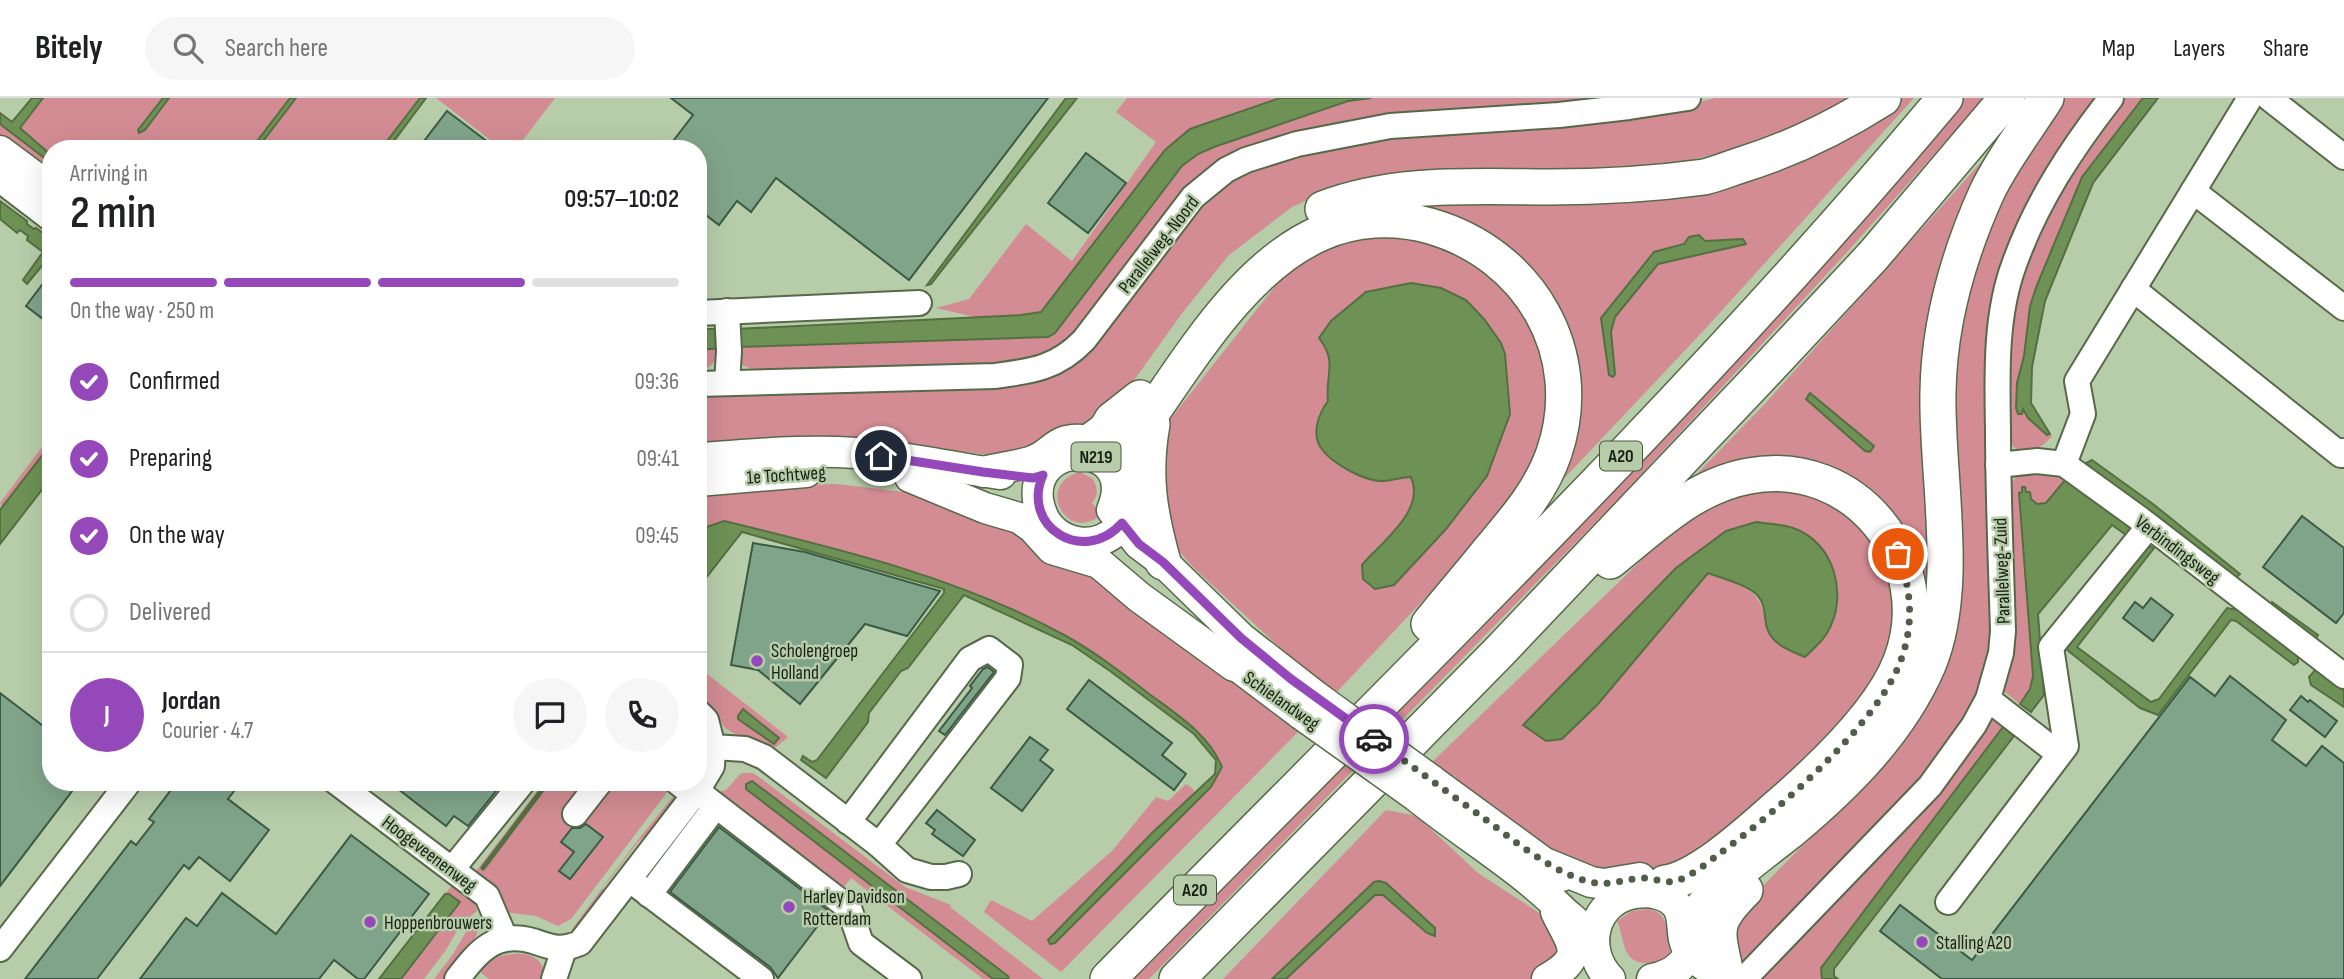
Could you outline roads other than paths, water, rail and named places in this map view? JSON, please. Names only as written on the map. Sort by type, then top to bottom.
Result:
[{"type":"highway","name":"A20","points":[[1103,452],[1135,439],[1148,403],[1190,326],[1227,280],[1251,254],[1269,240],[1314,213],[1338,203],[1409,189],[1554,187],[1706,176],[1773,155],[1830,130],[1883,98]]},
{"type":"highway","name":"A20","points":[[1108,979],[1539,541],[1732,340],[1892,162],[1945,98]]},
{"type":"highway","name":"A20","points":[[1177,979],[1499,652],[1873,256],[2007,98]]},
{"type":"highway","points":[[1735,977],[1717,936],[1723,915],[1889,732],[1904,711],[1929,662],[1944,589],[1938,392],[1942,340],[1957,270],[1988,191],[2046,98]]},
{"type":"highway","name":"A20","points":[[1163,562],[1149,511],[1148,403],[1228,307],[1273,261],[1321,233],[1359,221],[1385,219],[1413,222],[1466,239],[1510,269],[1529,291],[1556,342],[1564,393],[1554,453],[1533,496],[1282,802]]},
{"type":"highway","name":"A20","points":[[1499,652],[1675,509],[1704,491],[1747,476],[1785,473],[1828,483],[1856,501],[1890,539],[1908,582],[1909,629],[1901,660],[1885,694],[1859,725],[1789,797],[1730,846],[1677,881],[1678,935]]},
{"type":"highway","points":[[1678,935],[1717,891],[1829,797]]},
{"type":"main road","points":[[0,151],[42,182]]},
{"type":"main road","name":"N219","points":[[1040,479],[1045,452],[1062,442],[1081,440],[1103,452],[1131,488],[1115,521]]},
{"type":"main road","name":"1e Tochtweg","points":[[707,457],[795,452],[854,453],[909,458],[983,472],[1040,479]]},
{"type":"main road","name":"1e Tochtweg","points":[[707,480],[810,471],[845,471],[910,477],[979,489],[1040,479]]},
{"type":"main road","points":[[910,477],[985,508],[1019,518],[1032,527],[1052,549],[1099,563],[1149,605],[1234,666]]},
{"type":"main road","points":[[1040,479],[1044,519],[1065,538],[1082,542],[1115,521]]},
{"type":"main road","name":"Schielandweg","points":[[1115,521],[1163,562],[1309,706]]},
{"type":"main road","name":"Schielandweg","points":[[1115,521],[1122,556],[1188,626],[1234,666],[1309,706],[1424,788],[1547,864],[1589,896],[1602,938]]},
{"type":"main road","name":"Schielandweg","points":[[1424,788],[1546,893],[1570,904],[1602,938]]},
{"type":"main road","points":[[1632,979],[1615,967],[1602,938],[1643,878],[1678,935],[1714,971],[1735,977]]},
{"type":"main road","points":[[1546,893],[1570,936],[1572,951],[1565,967],[1547,979]]},
{"type":"street","name":"Parallelweg-Noord","points":[[707,384],[996,376],[1042,369],[1064,358],[1084,340],[1193,197],[1226,170],[1246,160],[1297,144],[1391,126],[1559,114],[1688,98]]},
{"type":"street","name":"Parallelweg-Zuid","points":[[1735,977],[1930,786],[1974,725],[1987,699],[2001,653],[2003,631],[1998,465],[2000,329],[2005,294],[2014,263],[2042,200],[2079,140],[2111,98]]},
{"type":"street","points":[[1998,465],[2037,461],[2064,464],[2083,414],[2077,381],[2250,98]]},
{"type":"street","points":[[2269,98],[2344,157]]},
{"type":"street","points":[[0,180],[42,212]]},
{"type":"street","points":[[2193,191],[2344,308]]},
{"type":"street","points":[[2133,289],[2342,455],[2344,452]]},
{"type":"street","points":[[707,315],[727,318],[919,303]]},
{"type":"street","points":[[727,318],[727,383]]},
{"type":"street","name":"Verbindingsweg","points":[[2064,464],[2344,676]]},
{"type":"street","points":[[1948,902],[2066,746],[2051,648],[2149,526]]},
{"type":"street","points":[[848,822],[970,659],[989,649],[1010,665],[1008,678],[879,845]]},
{"type":"street","points":[[1987,699],[2059,754]]},
{"type":"street","points":[[707,724],[713,747],[712,766],[707,775]]},
{"type":"street","points":[[713,747],[745,749],[764,757],[879,845],[907,870],[931,877],[959,874]]},
{"type":"street","points":[[0,949],[122,791]]},
{"type":"street","name":"Hoogeveenenweg","points":[[348,791],[487,896],[505,938]]},
{"type":"street","points":[[453,868],[516,791]]},
{"type":"street","points":[[575,814],[593,791]]},
{"type":"street","points":[[457,979],[486,946],[505,938],[523,939],[564,949],[580,943],[640,887],[696,794],[849,908],[861,943],[909,979]]},
{"type":"street","points":[[640,887],[761,979]]},
{"type":"street","points":[[554,979],[564,949]]},
{"type":"waterway","points":[[483,868],[541,791]]},
{"type":"place","name":"Scholengroep Holland","points":[[757,661]]},
{"type":"place","name":"Harley Davidson Rotterdam","points":[[789,907]]},
{"type":"place","name":"Hoppenbrouwers","points":[[370,922]]},
{"type":"place","name":"Stalling A20","points":[[1922,942]]}]
